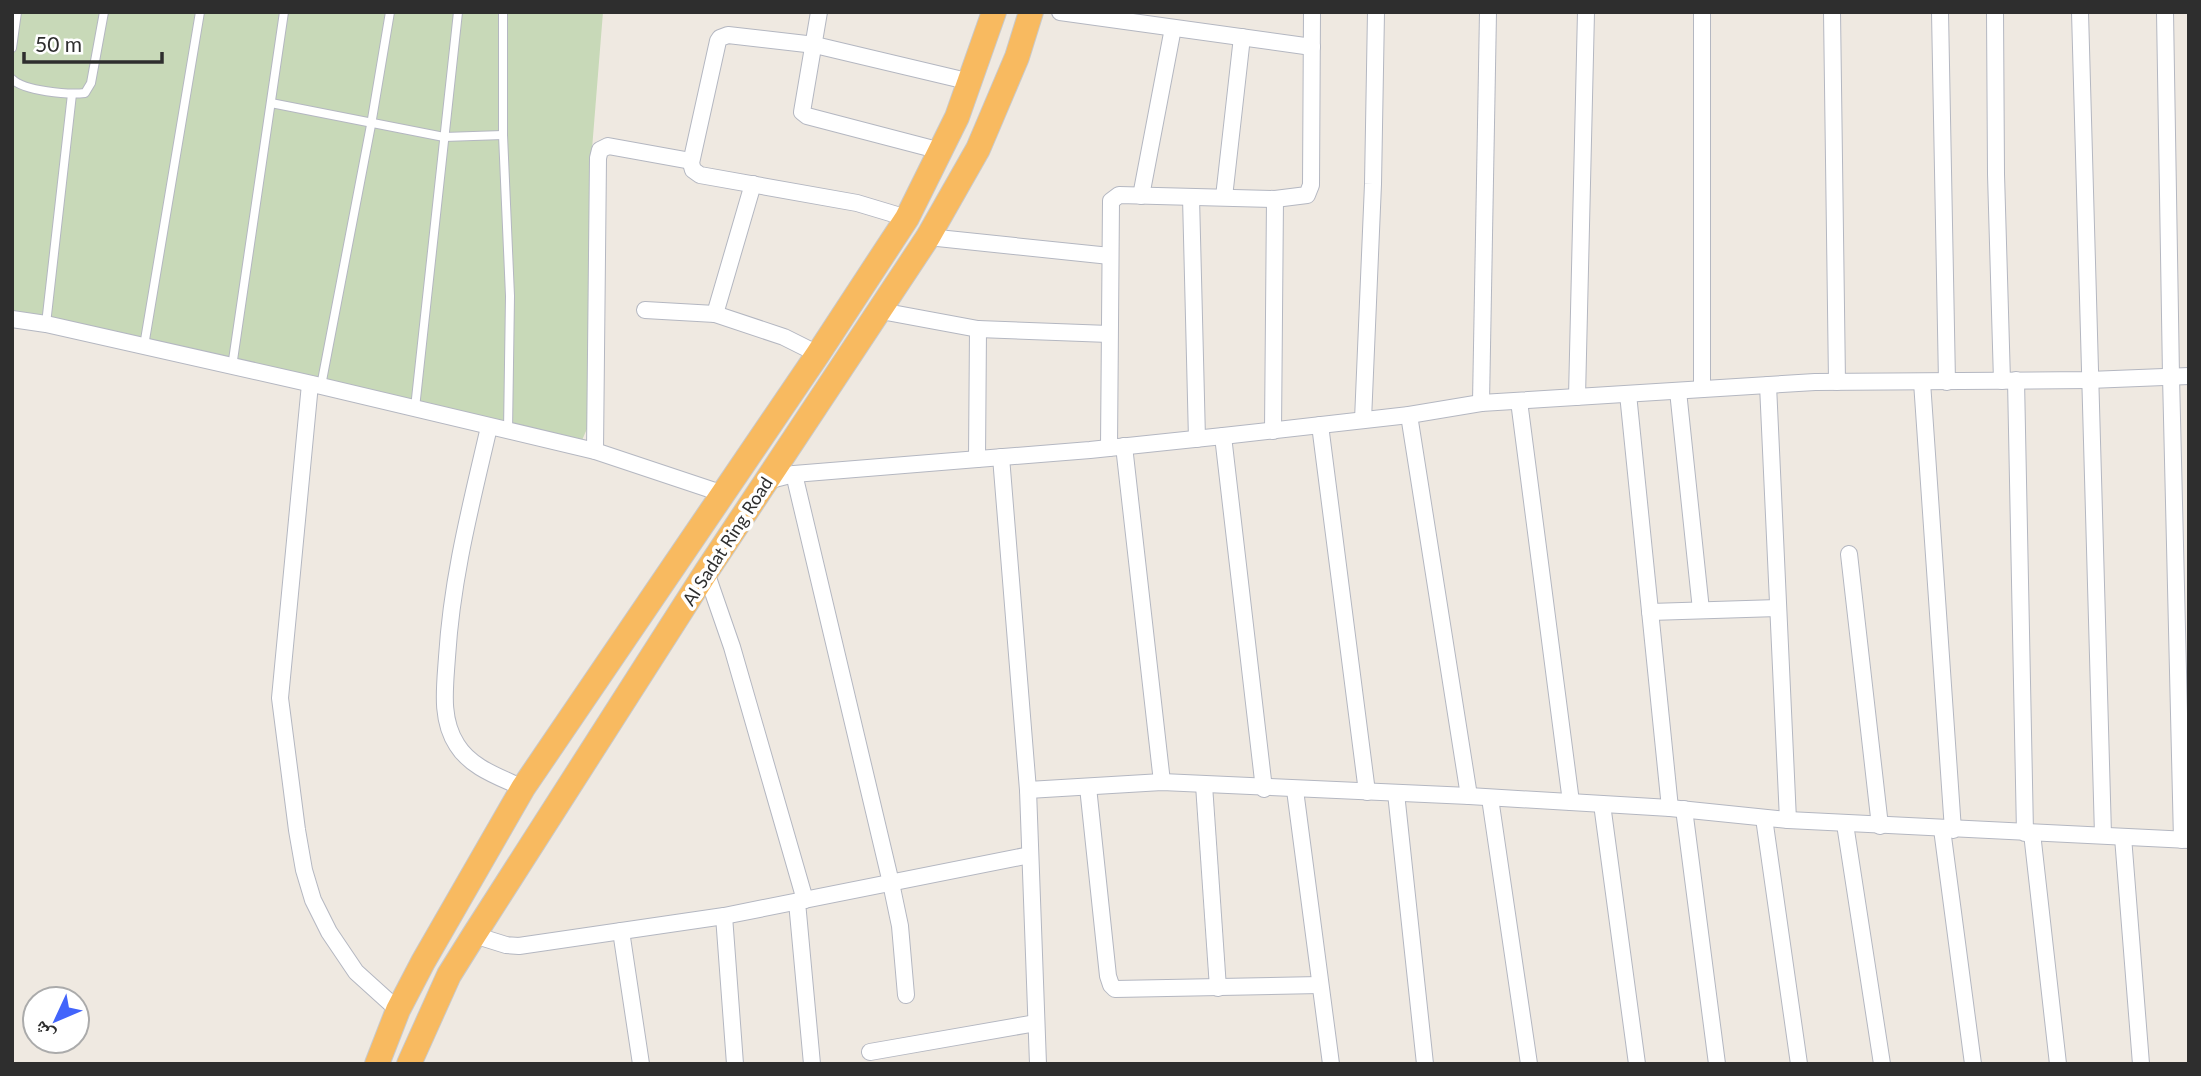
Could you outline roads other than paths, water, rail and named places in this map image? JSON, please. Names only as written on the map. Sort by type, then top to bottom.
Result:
[{"type":"highway","name":"Al Sadat Ring Road","points":[[377,1064],[398,1010],[447,918],[523,788],[724,494],[907,219],[971,82],[993,12]]},
{"type":"highway","name":"Al Sadat Ring Road","points":[[409,1064],[449,975],[474,935],[706,572],[881,311],[954,194],[993,115],[1017,57],[1031,12]]},
{"type":"highway","points":[[549,750],[554,769],[565,775],[578,772]]},
{"type":"street","points":[[819,12],[802,107],[804,114],[941,151]]},
{"type":"street","points":[[1060,12],[1312,47]]},
{"type":"street","points":[[1162,782],[1116,447],[1109,334],[1111,201],[1119,195],[1275,199],[1303,197],[1310,191],[1312,12]]},
{"type":"street","points":[[1363,420],[1373,184],[1376,12]]},
{"type":"street","points":[[1480,403],[1488,12]]},
{"type":"street","points":[[1577,397],[1586,12]]},
{"type":"street","points":[[1702,12],[1702,389]]},
{"type":"street","points":[[1832,12],[1837,382]]},
{"type":"street","points":[[1940,12],[1947,382]]},
{"type":"street","points":[[1995,12],[1996,174],[2009,381],[2029,833],[2057,1064]]},
{"type":"street","points":[[2080,12],[2103,835]]},
{"type":"street","points":[[1028,790],[1162,782],[1264,789],[1490,797],[1677,809],[1845,824],[2185,840],[2171,376],[2165,12]]},
{"type":"street","points":[[1141,196],[1173,27]]},
{"type":"street","points":[[907,219],[857,203],[700,175],[693,170],[691,161],[720,38],[728,35],[815,45],[926,69],[971,82]]},
{"type":"street","points":[[1224,197],[1242,37]]},
{"type":"street","points":[[595,451],[600,150],[608,146],[691,161]]},
{"type":"street","points":[[715,314],[753,184]]},
{"type":"street","points":[[1191,197],[1197,439]]},
{"type":"street","points":[[1273,431],[1275,199]]},
{"type":"street","points":[[928,237],[1110,256]]},
{"type":"street","points":[[645,310],[715,314],[784,337],[818,354]]},
{"type":"street","points":[[881,311],[978,329],[1109,334]]},
{"type":"street","points":[[12,319],[144,346],[595,451],[724,494]]},
{"type":"street","points":[[977,459],[978,329]]},
{"type":"street","points":[[767,481],[794,474],[1273,431],[1409,415],[1480,403],[1837,382],[2089,380],[2189,376]]},
{"type":"street","points":[[1922,382],[1948,830],[1973,1064]]},
{"type":"street","points":[[315,385],[280,698],[297,830],[313,900],[329,932],[356,972],[398,1010]]},
{"type":"street","points":[[1768,385],[1788,820]]},
{"type":"street","points":[[1678,391],[1701,610]]},
{"type":"street","points":[[1628,394],[1650,612],[1677,809],[1717,1064]]},
{"type":"street","points":[[1519,401],[1571,802]]},
{"type":"street","points":[[1409,415],[1469,796]]},
{"type":"street","points":[[1320,425],[1367,792]]},
{"type":"street","points":[[489,427],[456,566],[444,698],[448,725],[458,747],[475,765],[523,788]]},
{"type":"street","points":[[1223,436],[1264,789]]},
{"type":"street","points":[[1001,457],[1028,790],[1038,1064]]},
{"type":"street","points":[[794,474],[891,883],[900,926],[906,995]]},
{"type":"street","points":[[1849,554],[1880,826]]},
{"type":"street","points":[[706,572],[732,647],[801,901],[812,1064]]},
{"type":"street","points":[[1650,612],[1778,608]]},
{"type":"street","points":[[1204,785],[1218,988]]},
{"type":"street","points":[[1088,787],[1111,985],[1119,990],[1320,985]]},
{"type":"street","points":[[1295,790],[1331,1064]]},
{"type":"street","points":[[1396,793],[1425,1064]]},
{"type":"street","points":[[1490,797],[1529,1064]]},
{"type":"street","points":[[1602,804],[1637,1064]]},
{"type":"street","points":[[1764,818],[1799,1064]]},
{"type":"street","points":[[1845,824],[1882,1064]]},
{"type":"street","points":[[2123,836],[2141,1064]]},
{"type":"street","points":[[474,935],[519,946],[724,916],[1030,855]]},
{"type":"street","points":[[724,916],[735,1064]]},
{"type":"street","points":[[621,931],[641,1064]]},
{"type":"street","points":[[870,1052],[1037,1024]]},
{"type":"lane","points":[[12,48],[17,12]]},
{"type":"lane","points":[[12,79],[19,85],[72,94],[85,93],[89,90],[104,12]]},
{"type":"lane","points":[[144,346],[200,12]]},
{"type":"lane","points":[[232,367],[284,12]]},
{"type":"lane","points":[[315,385],[371,125],[390,12]]},
{"type":"lane","points":[[415,408],[458,12]]},
{"type":"lane","points":[[503,12],[503,135],[510,296],[508,431]]},
{"type":"lane","points":[[46,324],[72,94]]},
{"type":"lane","points":[[271,103],[371,125],[444,137],[503,135]]}]
